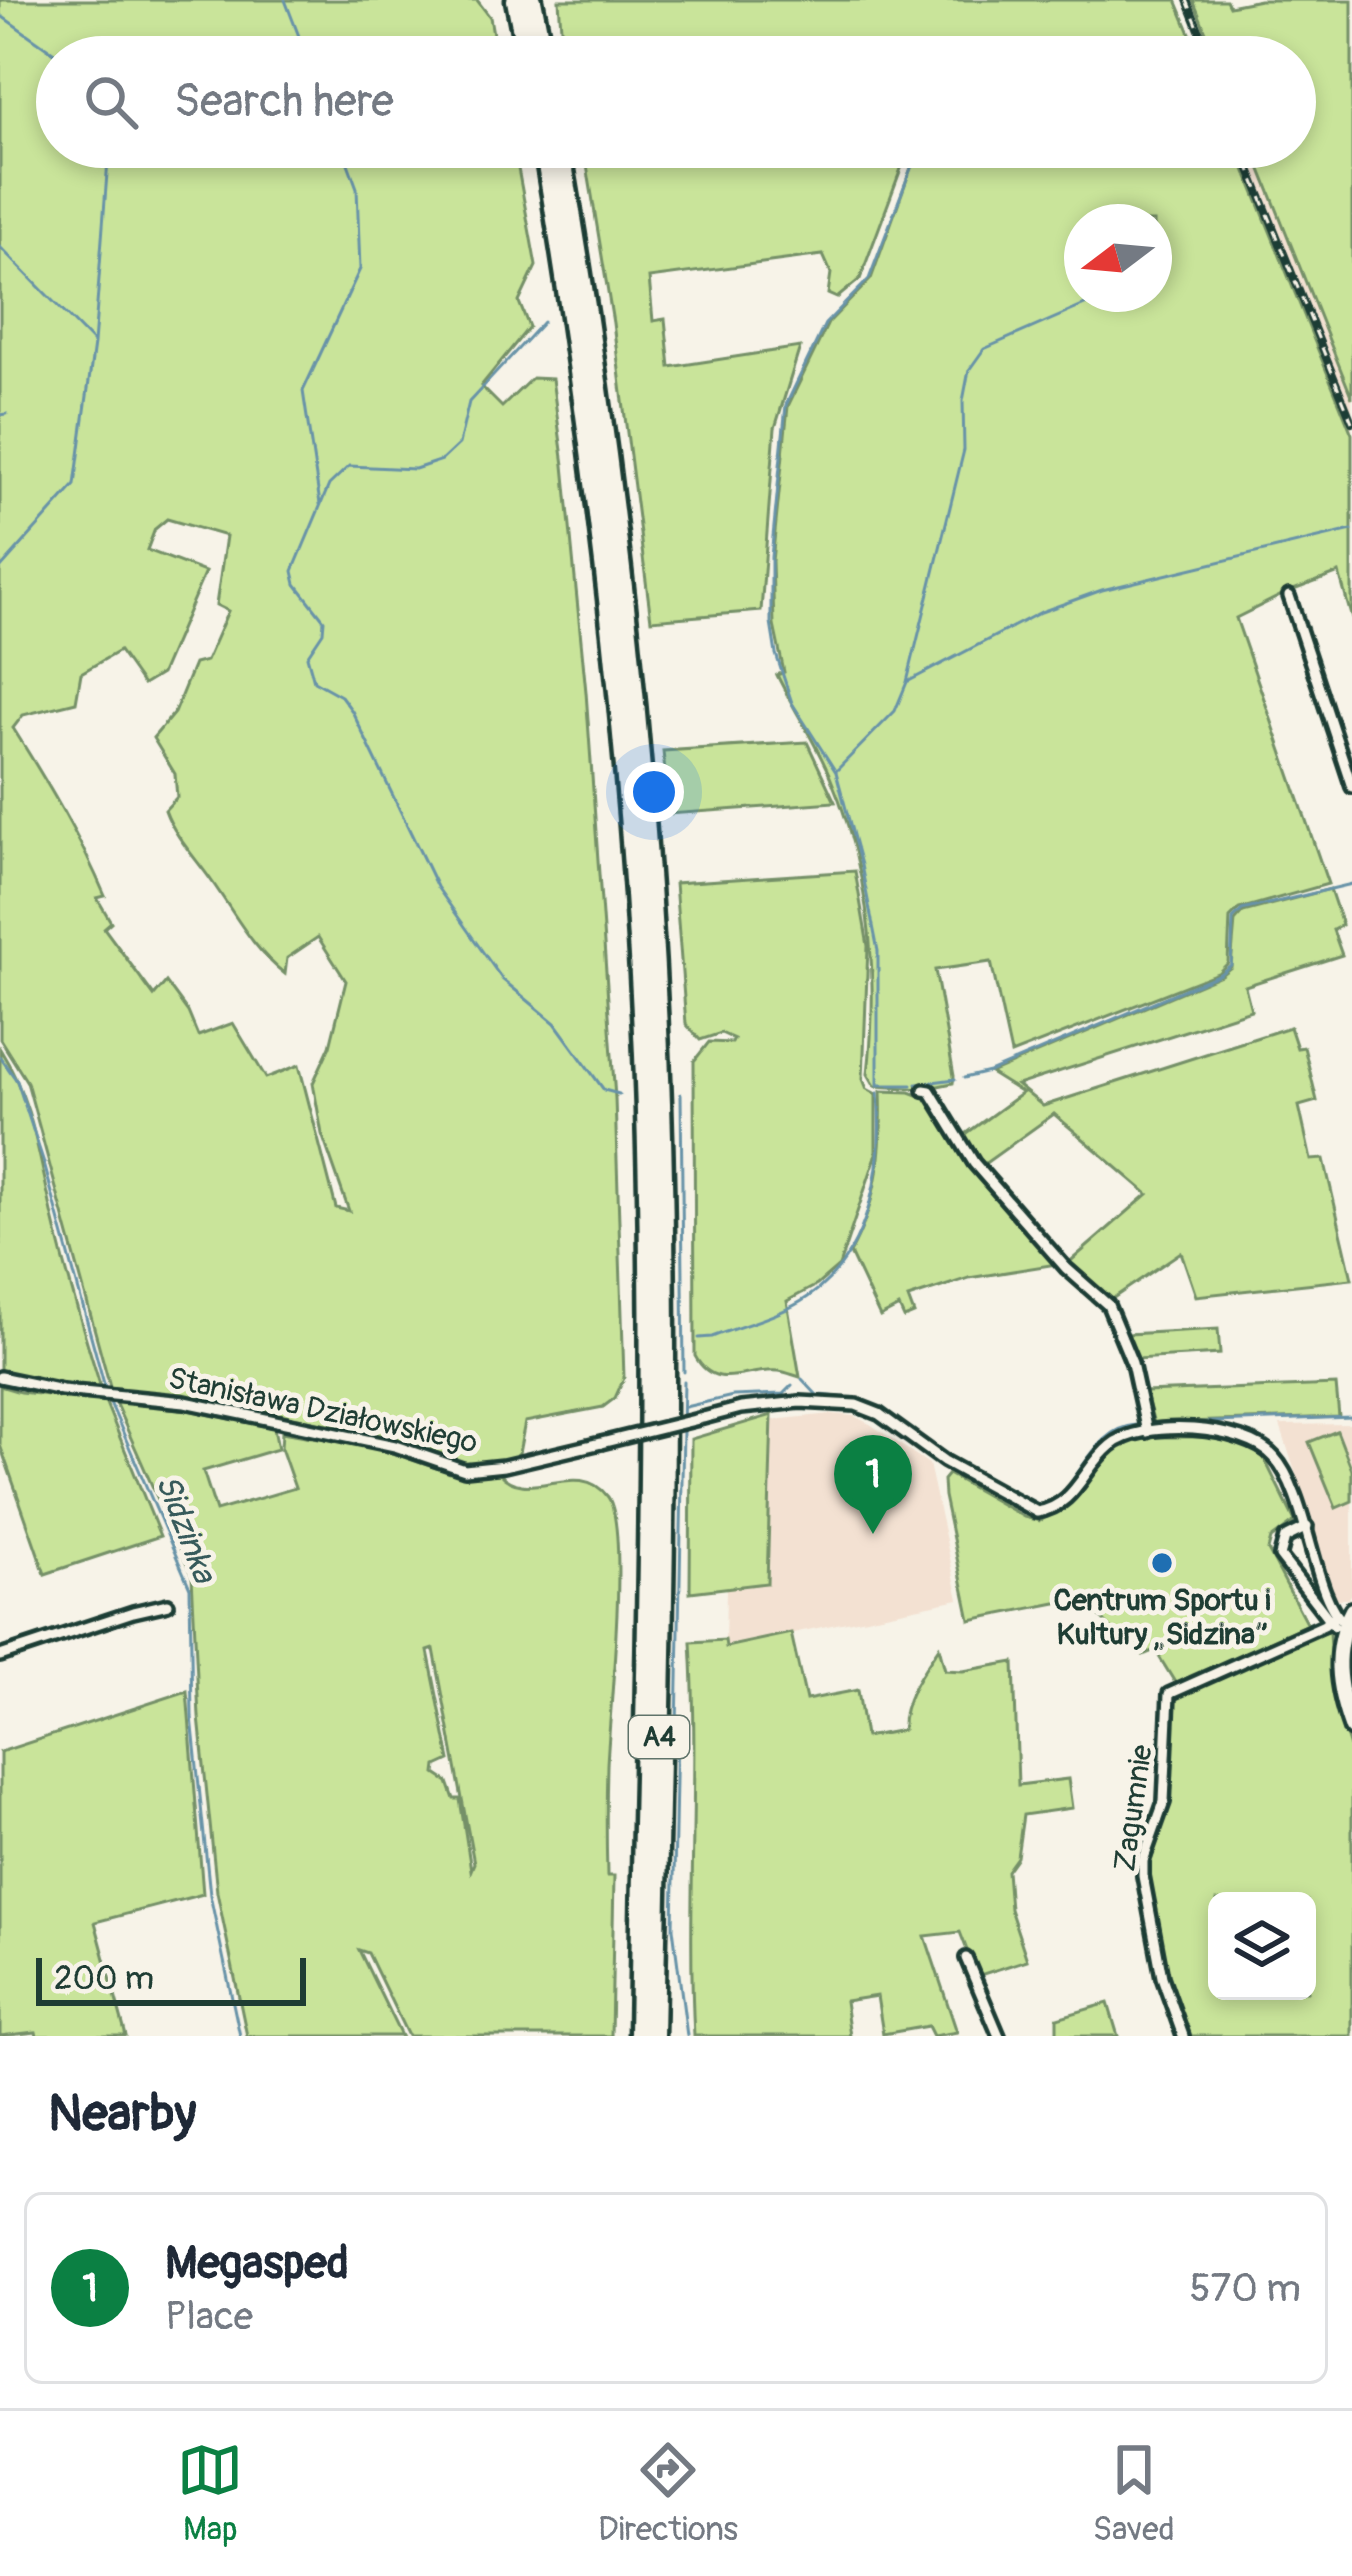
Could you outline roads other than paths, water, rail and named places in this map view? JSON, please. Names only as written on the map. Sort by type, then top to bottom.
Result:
[{"type":"highway","points":[[516,0],[523,36]]},
{"type":"highway","points":[[532,0],[539,36]]},
{"type":"highway","name":"A4","points":[[547,168],[603,544],[628,793],[642,1010],[650,1345],[639,2036]]},
{"type":"highway","name":"A4","points":[[563,168],[601,405],[626,610],[658,1017],[665,1401],[654,2036]]},
{"type":"street","points":[[1289,596],[1352,787]]},
{"type":"street","points":[[924,1090],[930,1091],[974,1163],[1066,1268],[1108,1305],[1132,1363],[1147,1432],[1214,1431],[1256,1443],[1281,1466],[1307,1527],[1327,1600],[1340,1621],[1338,1674],[1352,1729]]},
{"type":"street","name":"Stanisława Działowskiego","points":[[0,1377],[184,1402],[369,1440],[465,1471],[504,1466],[741,1408],[800,1402],[866,1408],[936,1456],[1037,1511],[1054,1508],[1070,1496],[1112,1444],[1147,1432]]},
{"type":"street","points":[[1307,1527],[1285,1538],[1280,1556],[1340,1621]]},
{"type":"street","points":[[0,1656],[168,1604]]},
{"type":"street","name":"Zagumnie","points":[[1183,2036],[1162,1977],[1143,1876],[1143,1861],[1164,1802],[1169,1694],[1340,1621]]},
{"type":"street","points":[[966,1958],[999,2036]]},
{"type":"waterway","points":[[285,0],[299,36]]},
{"type":"waterway","points":[[0,15],[36,40]]},
{"type":"waterway","points":[[0,569],[75,485],[94,344],[107,168]]},
{"type":"waterway","points":[[320,504],[303,391],[360,269],[357,188],[350,168]]},
{"type":"waterway","points":[[911,168],[869,279],[825,324],[786,405],[771,557],[771,623],[792,703],[836,772],[861,865],[878,951],[878,1085],[912,1085]]},
{"type":"waterway","points":[[0,247],[93,342]]},
{"type":"waterway","points":[[837,770],[895,711],[907,682],[964,450],[963,401],[969,370],[984,349],[1069,312]]},
{"type":"waterway","points":[[543,322],[469,402],[459,444],[442,460],[415,469],[349,466],[329,485],[293,571],[296,584],[324,620],[323,632],[307,656],[314,681],[341,696],[352,711],[437,887],[502,979],[555,1023],[604,1090],[619,1094]]},
{"type":"waterway","points":[[0,415],[7,414]]},
{"type":"waterway","points":[[909,681],[1041,612],[1102,590],[1352,530]]},
{"type":"waterway","points":[[964,1078],[989,1072],[1220,974],[1231,965],[1233,919],[1242,910],[1352,884]]},
{"type":"waterway","name":"Sidzinka","points":[[0,1057],[17,1081],[43,1160],[106,1391]]},
{"type":"waterway","points":[[917,1084],[955,1079]]},
{"type":"waterway","points":[[699,1338],[797,1304],[830,1279],[847,1257],[860,1232],[875,1177],[878,1093]]},
{"type":"waterway","points":[[681,1094],[684,1372]]},
{"type":"waterway","points":[[802,1379],[817,1395],[879,1408],[931,1445]]},
{"type":"waterway","points":[[684,1381],[673,1928],[687,2036]]},
{"type":"waterway","points":[[685,1407],[733,1396],[783,1394],[792,1385]]},
{"type":"waterway","name":"Sidzinka","points":[[109,1400],[190,1588],[192,1717],[210,1895],[240,2036]]},
{"type":"waterway","points":[[1155,1424],[1352,1417]]},
{"type":"waterway","points":[[1074,1478],[1107,1437],[1136,1425]]},
{"type":"waterway","points":[[950,1457],[1012,1493]]},
{"type":"waterway","points":[[1031,1504],[1047,1505],[1062,1495]]},
{"type":"railway","points":[[1187,0],[1202,36]]},
{"type":"railway","points":[[1249,168],[1352,422]]},
{"type":"place","name":"Megasped","points":[[873,1534]]},
{"type":"place","name":"Centrum Sportu i Kultury „Sidzina”","points":[[1162,1563]]}]
